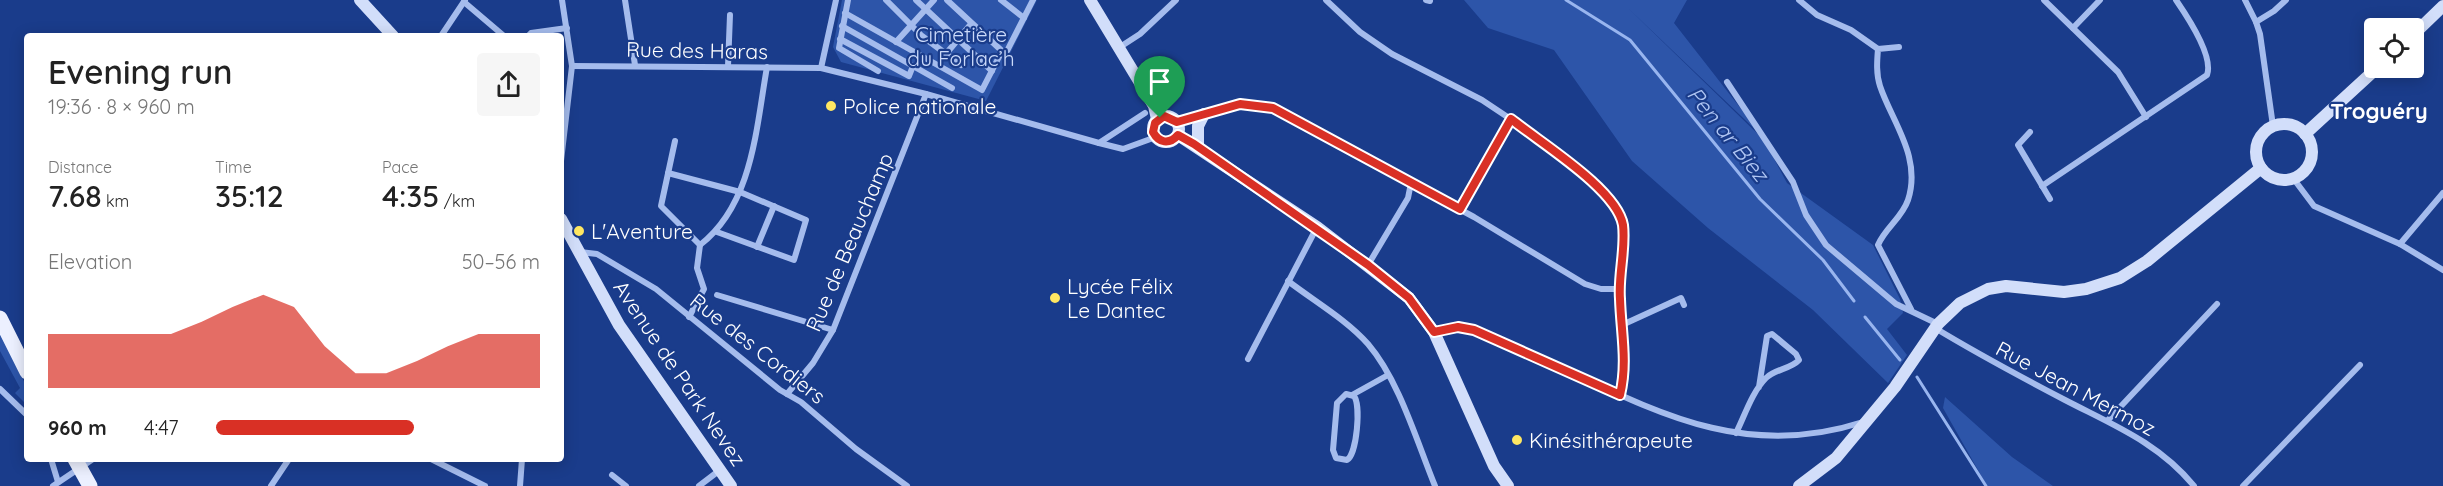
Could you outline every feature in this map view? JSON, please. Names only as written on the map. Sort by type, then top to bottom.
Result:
[{"type":"main road","points":[[360,0],[390,33]]},
{"type":"main road","points":[[1090,0],[1154,106],[1158,119]]},
{"type":"main road","points":[[2424,24],[2443,6]]},
{"type":"main road","points":[[2305,134],[2366,78]]},
{"type":"main road","points":[[1198,146],[1198,126],[1204,114]]},
{"type":"main road","points":[[1168,116],[1177,122],[1178,135],[1173,140],[1165,142],[1156,137],[1153,127],[1158,119],[1168,116]]},
{"type":"main road","points":[[2288,124],[2305,134],[2312,150],[2307,168],[2293,178],[2281,180],[2270,176],[2261,168],[2257,160],[2258,142],[2262,134],[2273,126],[2288,124]]},
{"type":"main road","points":[[1178,135],[1198,146],[1317,227],[1409,298],[1434,332],[1494,466],[1507,486]]},
{"type":"main road","points":[[1799,486],[1836,458],[1895,387],[1937,326],[1960,303],[1988,289],[2015,286],[2064,292],[2086,289],[2120,278],[2147,261],[2261,168]]},
{"type":"main road","name":"Avenue de Park Nevez","points":[[564,224],[619,325],[731,486]]},
{"type":"main road","points":[[0,318],[24,366]]},
{"type":"main road","points":[[78,463],[90,486]]},
{"type":"street","points":[[562,0],[572,66],[564,135]]},
{"type":"street","points":[[625,0],[635,65]]},
{"type":"street","points":[[821,68],[836,0]]},
{"type":"street","points":[[848,0],[839,48],[878,71]]},
{"type":"street","points":[[885,0],[945,55],[961,65]]},
{"type":"street","points":[[916,0],[992,71]]},
{"type":"street","points":[[896,42],[934,0]]},
{"type":"street","points":[[946,0],[1006,53],[1033,0]]},
{"type":"street","points":[[1001,0],[1024,18]]},
{"type":"street","points":[[1120,47],[1140,34],[1176,0]]},
{"type":"street","points":[[1326,0],[1360,32],[1392,54],[1482,100],[1511,119],[1598,186],[1612,200],[1620,213],[1623,227],[1620,289],[1626,361],[1620,395]]},
{"type":"street","points":[[1799,0],[1817,15],[1843,25],[1878,49],[1899,47]]},
{"type":"street","points":[[2044,0],[2118,72],[2146,117]]},
{"type":"street","points":[[2073,28],[2100,0]]},
{"type":"street","points":[[2042,186],[2204,78],[2209,71],[2206,57],[2192,24],[2176,0]]},
{"type":"street","points":[[2245,0],[2256,22],[2273,126]]},
{"type":"street","points":[[2256,22],[2286,0]]},
{"type":"street","points":[[443,33],[464,1],[501,33]]},
{"type":"street","points":[[845,14],[982,90],[1002,51]]},
{"type":"street","points":[[728,66],[730,15]]},
{"type":"street","points":[[945,55],[971,24]]},
{"type":"street","points":[[842,26],[952,88]]},
{"type":"street","points":[[531,33],[567,28]]},
{"type":"street","points":[[840,39],[909,76],[913,66]]},
{"type":"street","points":[[1878,49],[1880,86],[1905,138],[1910,172],[1908,198],[1900,216],[1882,235],[1878,245],[1911,309]]},
{"type":"street","name":"Rue des Haras","points":[[572,66],[821,68],[926,94],[1099,143],[1145,113]]},
{"type":"street","points":[[689,317],[704,289],[697,268],[700,245],[717,232],[740,192],[751,153],[767,67]]},
{"type":"street","name":"Rue Jean Mermoz","points":[[1727,82],[1793,182],[1806,215],[1826,245],[1896,304],[1911,309],[1987,361],[2108,420],[2157,450],[2194,486]]},
{"type":"street","name":"Rue de Beauchamp","points":[[787,394],[813,363],[833,330],[926,94]]},
{"type":"street","points":[[1177,122],[1240,104],[1273,108],[1460,209],[1585,284],[1600,289],[1620,289]]},
{"type":"street","points":[[1460,209],[1511,119]]},
{"type":"street","points":[[2030,132],[2018,145],[2050,199]]},
{"type":"street","points":[[1099,143],[1123,149],[1156,137]]},
{"type":"street","points":[[675,141],[661,206],[700,245]]},
{"type":"street","points":[[668,173],[740,192],[806,220],[794,260],[717,232]]},
{"type":"street","points":[[2293,178],[2314,206],[2400,244],[2443,270]]},
{"type":"street","points":[[1368,265],[1408,198],[1412,183]]},
{"type":"street","points":[[2400,244],[2443,193]]},
{"type":"street","points":[[757,247],[774,206]]},
{"type":"street","points":[[1248,359],[1317,227]]},
{"type":"street","name":"Rue des Cordiers","points":[[580,252],[597,254],[656,289],[907,486]]},
{"type":"street","points":[[1288,281],[1361,337],[1377,355],[1388,375],[1434,486]]},
{"type":"street","points":[[717,295],[833,330]]},
{"type":"street","points":[[1622,325],[1681,298],[1684,304]]},
{"type":"street","points":[[2108,420],[2217,304]]},
{"type":"street","points":[[1434,332],[1458,327],[1474,330],[1682,421],[1736,433],[1779,437],[1834,429],[1869,419]]},
{"type":"street","points":[[1736,433],[1759,387],[1767,336],[1773,334],[1796,354],[1799,360],[1795,364],[1774,372],[1759,387]]},
{"type":"street","points":[[2243,486],[2360,365]]},
{"type":"street","points":[[1352,395],[1358,404],[1354,453],[1347,460],[1338,459],[1333,450],[1337,403],[1343,396],[1352,395],[1388,375]]},
{"type":"street","points":[[0,389],[24,412]]},
{"type":"street","points":[[52,462],[56,484]]},
{"type":"street","points":[[271,486],[287,462]]},
{"type":"street","points":[[437,462],[485,486]]},
{"type":"street","points":[[520,486],[522,462]]},
{"type":"street","points":[[56,484],[78,463]]},
{"type":"street","points":[[699,486],[720,470]]},
{"type":"street","points":[[612,475],[626,486]]},
{"type":"green space","name":"Cimetière du Forlac’h","points":[[842,0],[1037,0],[986,101],[841,62],[833,47]]},
{"type":"green space","points":[[1464,0],[1687,0],[1674,23],[1763,137],[1628,8],[1764,140],[1787,183],[1873,245],[1900,299],[1903,313],[1887,329],[1907,355],[1888,383],[1813,310],[1708,228],[1632,161],[1554,50],[1488,28]]},
{"type":"green space","points":[[0,328],[24,382],[24,402],[15,393],[20,388],[0,351]]},
{"type":"green space","points":[[1945,397],[2012,457],[2053,486],[1987,486],[1943,408]]},
{"type":"waterway","name":"Pen ar Biez","points":[[1566,0],[1630,40],[1760,199],[1823,260],[1854,301]]},
{"type":"waterway","name":"Pen ar Biez","points":[[1865,317],[1900,360]]},
{"type":"waterway","name":"Pen ar Biez","points":[[1917,377],[1986,486]]},
{"type":"place","name":"Police nationale","points":[[831,106]]},
{"type":"place","name":"L'Aventure","points":[[579,231]]},
{"type":"place","name":"Lycée Félix Le Dantec","points":[[1055,298]]},
{"type":"place","name":"Kinésithérapeute","points":[[1517,440]]},
{"type":"district","name":"Troguéry","points":[[2379,111]]},
{"type":"route","points":[[1240,104],[1273,108],[1460,209],[1511,119],[1598,186],[1612,200],[1620,213],[1623,227],[1619,297],[1626,361],[1620,395],[1495,337],[1458,327],[1434,332],[1409,298],[1317,227],[1178,135],[1170,141],[1159,140],[1153,132],[1153,127],[1160,118],[1168,116],[1177,122],[1240,104]]}]
